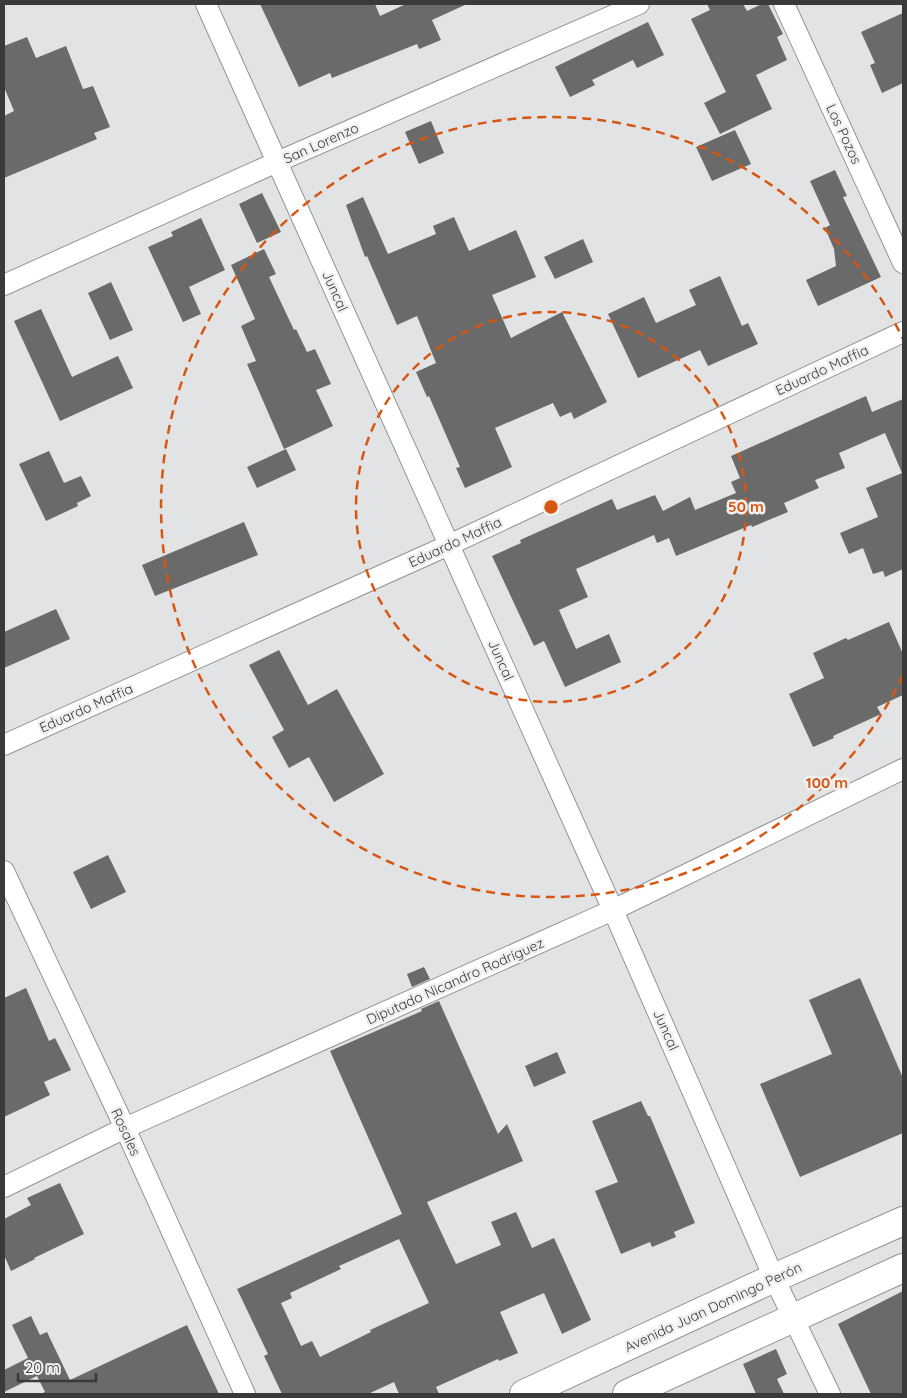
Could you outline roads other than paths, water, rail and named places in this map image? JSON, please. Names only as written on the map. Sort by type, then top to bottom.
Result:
[{"type":"main road","name":"Avenida Juan Domingo Perón","points":[[524,1394],[774,1278],[903,1221]]},
{"type":"main road","points":[[628,1394],[903,1268]]},
{"type":"street","name":"Juncal","points":[[206,4],[613,910],[774,1278],[830,1394]]},
{"type":"street","name":"San Lorenzo","points":[[4,285],[277,162],[639,4]]},
{"type":"street","name":"Los Pozos","points":[[784,4],[903,263]]},
{"type":"street","name":"Eduardo Maffia","points":[[4,745],[449,545],[903,332]]},
{"type":"street","name":"Diputado Nicandro Rodríguez","points":[[4,1187],[125,1128],[613,910],[903,769]]},
{"type":"street","name":"Rosales","points":[[4,871],[125,1128],[244,1394]]}]
